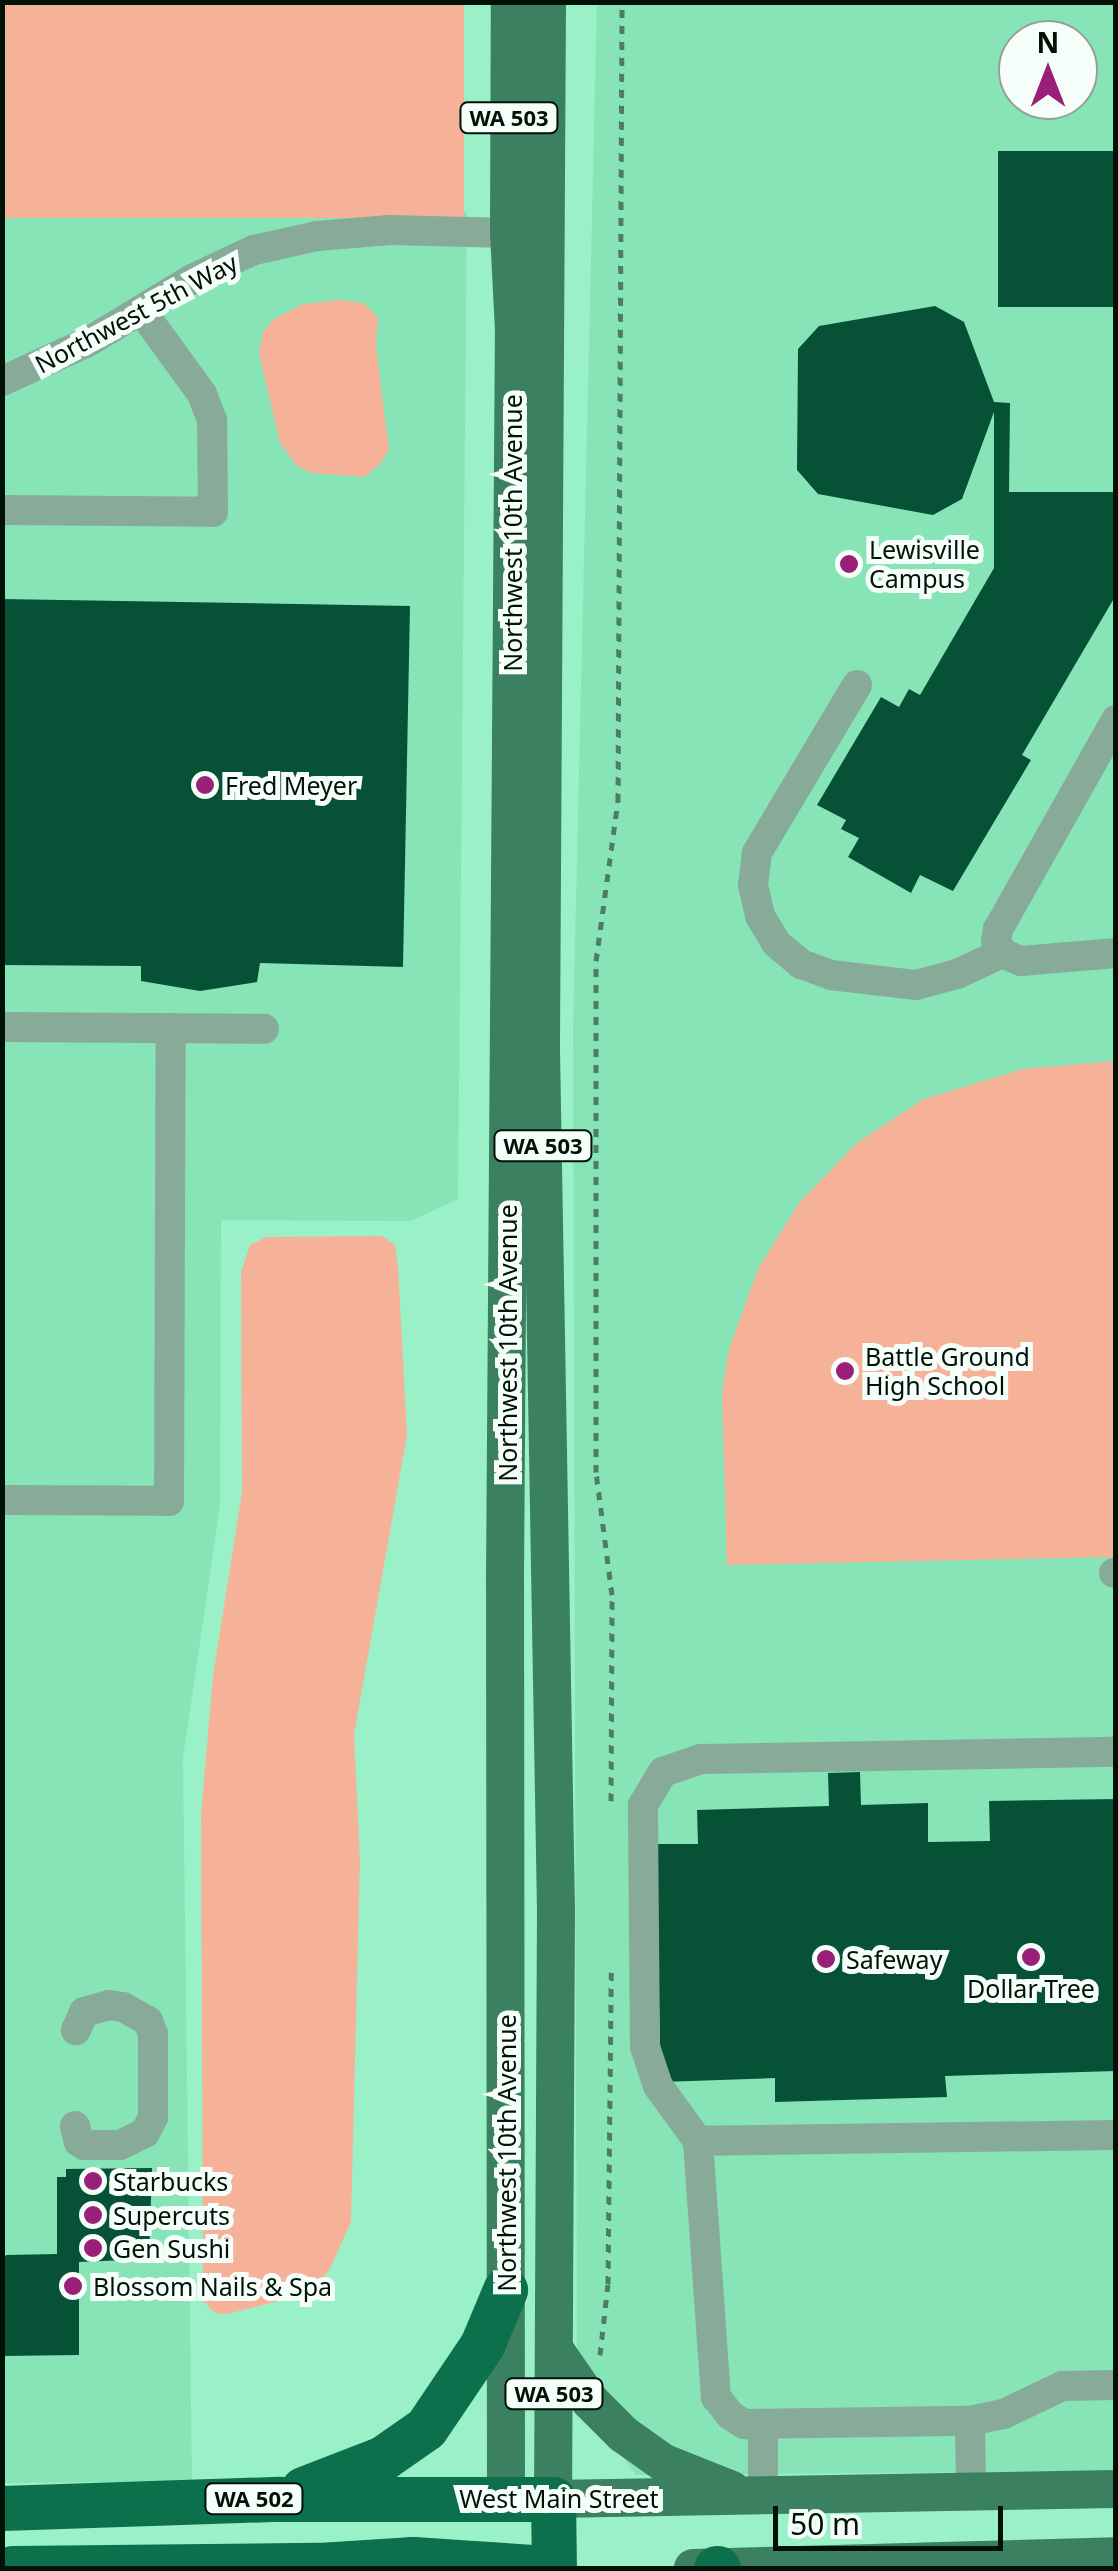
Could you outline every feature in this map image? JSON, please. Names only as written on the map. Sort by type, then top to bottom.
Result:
[{"type":"highway","points":[[279,2498],[383,2458],[426,2428],[482,2344],[505,2290]]},
{"type":"highway","name":"West Main Street","points":[[2,2508],[279,2498],[553,2499]]},
{"type":"highway","name":"WA 503","points":[[552,2568],[553,2499]]},
{"type":"highway","name":"Northwest 10th Avenue","points":[[500,2566],[506,2500]]},
{"type":"highway","points":[[12,2568],[323,2567],[413,2559],[552,2568]]},
{"type":"main road","name":"Northwest 10th Avenue","points":[[506,2500],[514,350],[509,233],[510,2]]},
{"type":"main road","name":"Northwest 10th Avenue","points":[[547,2],[541,1051],[556,1912],[553,2499]]},
{"type":"main road","points":[[555,2350],[590,2400],[623,2434],[664,2463],[756,2496]]},
{"type":"main road","name":"West Main Street","points":[[553,2499],[1116,2488]]},
{"type":"main road","points":[[692,2568],[1003,2565],[1116,2556]]},
{"type":"street","name":"Northwest 5th Way","points":[[2,381],[88,342],[192,278],[254,250],[318,236],[390,230],[509,233]]},
{"type":"street","points":[[2,510],[213,512],[212,420],[202,394],[142,310]]},
{"type":"street","points":[[857,685],[757,853],[753,885],[760,916],[788,954],[801,964],[831,975],[916,985],[956,974],[1002,953]]},
{"type":"street","points":[[1116,720],[998,929],[996,942],[1002,953],[1021,961],[1116,954]]},
{"type":"street","points":[[2,1027],[264,1029]]},
{"type":"street","points":[[2,1500],[169,1500],[171,1028]]},
{"type":"street","points":[[1116,1752],[700,1759],[663,1772],[642,1805],[645,2047],[658,2086],[698,2141],[716,2397],[730,2416],[744,2424],[970,2421],[1004,2414],[1062,2386],[1116,2385]]},
{"type":"street","points":[[75,2126],[78,2142],[84,2145],[129,2143],[150,2125],[153,2100],[153,2034],[148,2021],[123,2007],[109,2005],[84,2012],[76,2030]]},
{"type":"street","points":[[698,2141],[1116,2135]]},
{"type":"street","points":[[970,2421],[971,2492]]},
{"type":"street","points":[[756,2496],[763,2424]]},
{"type":"path","points":[[611,1814],[612,1595],[596,1472],[596,961],[618,801],[622,2]]},
{"type":"path","points":[[598,2369],[608,2284],[611,1966]]},
{"type":"shaded area","points":[[2,3],[464,3],[464,218],[2,218]]},
{"type":"shaded area","points":[[597,3],[1115,3],[1115,2471],[636,2475],[577,2396],[573,1029]]},
{"type":"shaded area","points":[[467,212],[458,1199],[411,1221],[221,1220],[220,1506],[183,1758],[192,2481],[3,2483],[2,218]]},
{"type":"shaded area","points":[[340,300],[364,303],[378,318],[376,347],[389,449],[379,465],[364,477],[311,473],[296,465],[280,443],[259,354],[263,332],[274,319],[303,304]]},
{"type":"shaded area","points":[[1115,1061],[1115,1557],[727,1565],[722,1392],[729,1349],[758,1269],[799,1203],[858,1142],[924,1099],[1023,1069]]},
{"type":"shaded area","points":[[382,1236],[395,1245],[398,1266],[407,1435],[354,1735],[360,1859],[351,2222],[330,2269],[310,2293],[227,2314],[215,2313],[204,2302],[203,2267],[201,1815],[213,1676],[242,1492],[241,1273],[250,1245],[266,1237]]},
{"type":"building","points":[[998,151],[1116,151],[1116,307],[998,307]]},
{"type":"building","points":[[935,306],[964,322],[994,402],[1010,403],[1009,492],[1116,492],[1116,595],[1022,755],[1031,760],[953,891],[920,875],[911,893],[848,857],[859,838],[841,829],[846,820],[817,805],[881,697],[899,707],[909,689],[920,695],[994,568],[994,412],[962,499],[933,515],[818,494],[797,470],[798,349],[819,326]]},
{"type":"building","name":"Fred Meyer","points":[[2,599],[410,606],[403,967],[260,963],[257,982],[200,991],[141,981],[141,966],[2,965]]},
{"type":"building","name":"Safeway","points":[[860,1772],[861,1805],[928,1803],[928,1842],[990,1841],[989,1801],[1116,1799],[1116,2071],[945,2076],[947,2097],[775,2102],[775,2078],[661,2082],[655,1844],[698,1844],[697,1810],[829,1806],[828,1773]]},
{"type":"building","points":[[152,2168],[149,2259],[79,2262],[79,2355],[2,2356],[2,2263],[6,2255],[57,2254],[57,2177],[66,2177],[66,2169]]},
{"type":"place","name":"Lewisville Campus","points":[[849,564]]},
{"type":"place","name":"Fred Meyer","points":[[205,785]]},
{"type":"place","name":"Battle Ground High School","points":[[845,1371]]},
{"type":"place","name":"Dollar Tree","points":[[1031,1957]]},
{"type":"place","name":"Safeway","points":[[826,1959]]},
{"type":"place","name":"Starbucks","points":[[93,2181]]},
{"type":"place","name":"Supercuts","points":[[93,2215]]},
{"type":"place","name":"Gen Sushi","points":[[93,2248]]},
{"type":"place","name":"Blossom Nails & Spa","points":[[73,2286]]}]
